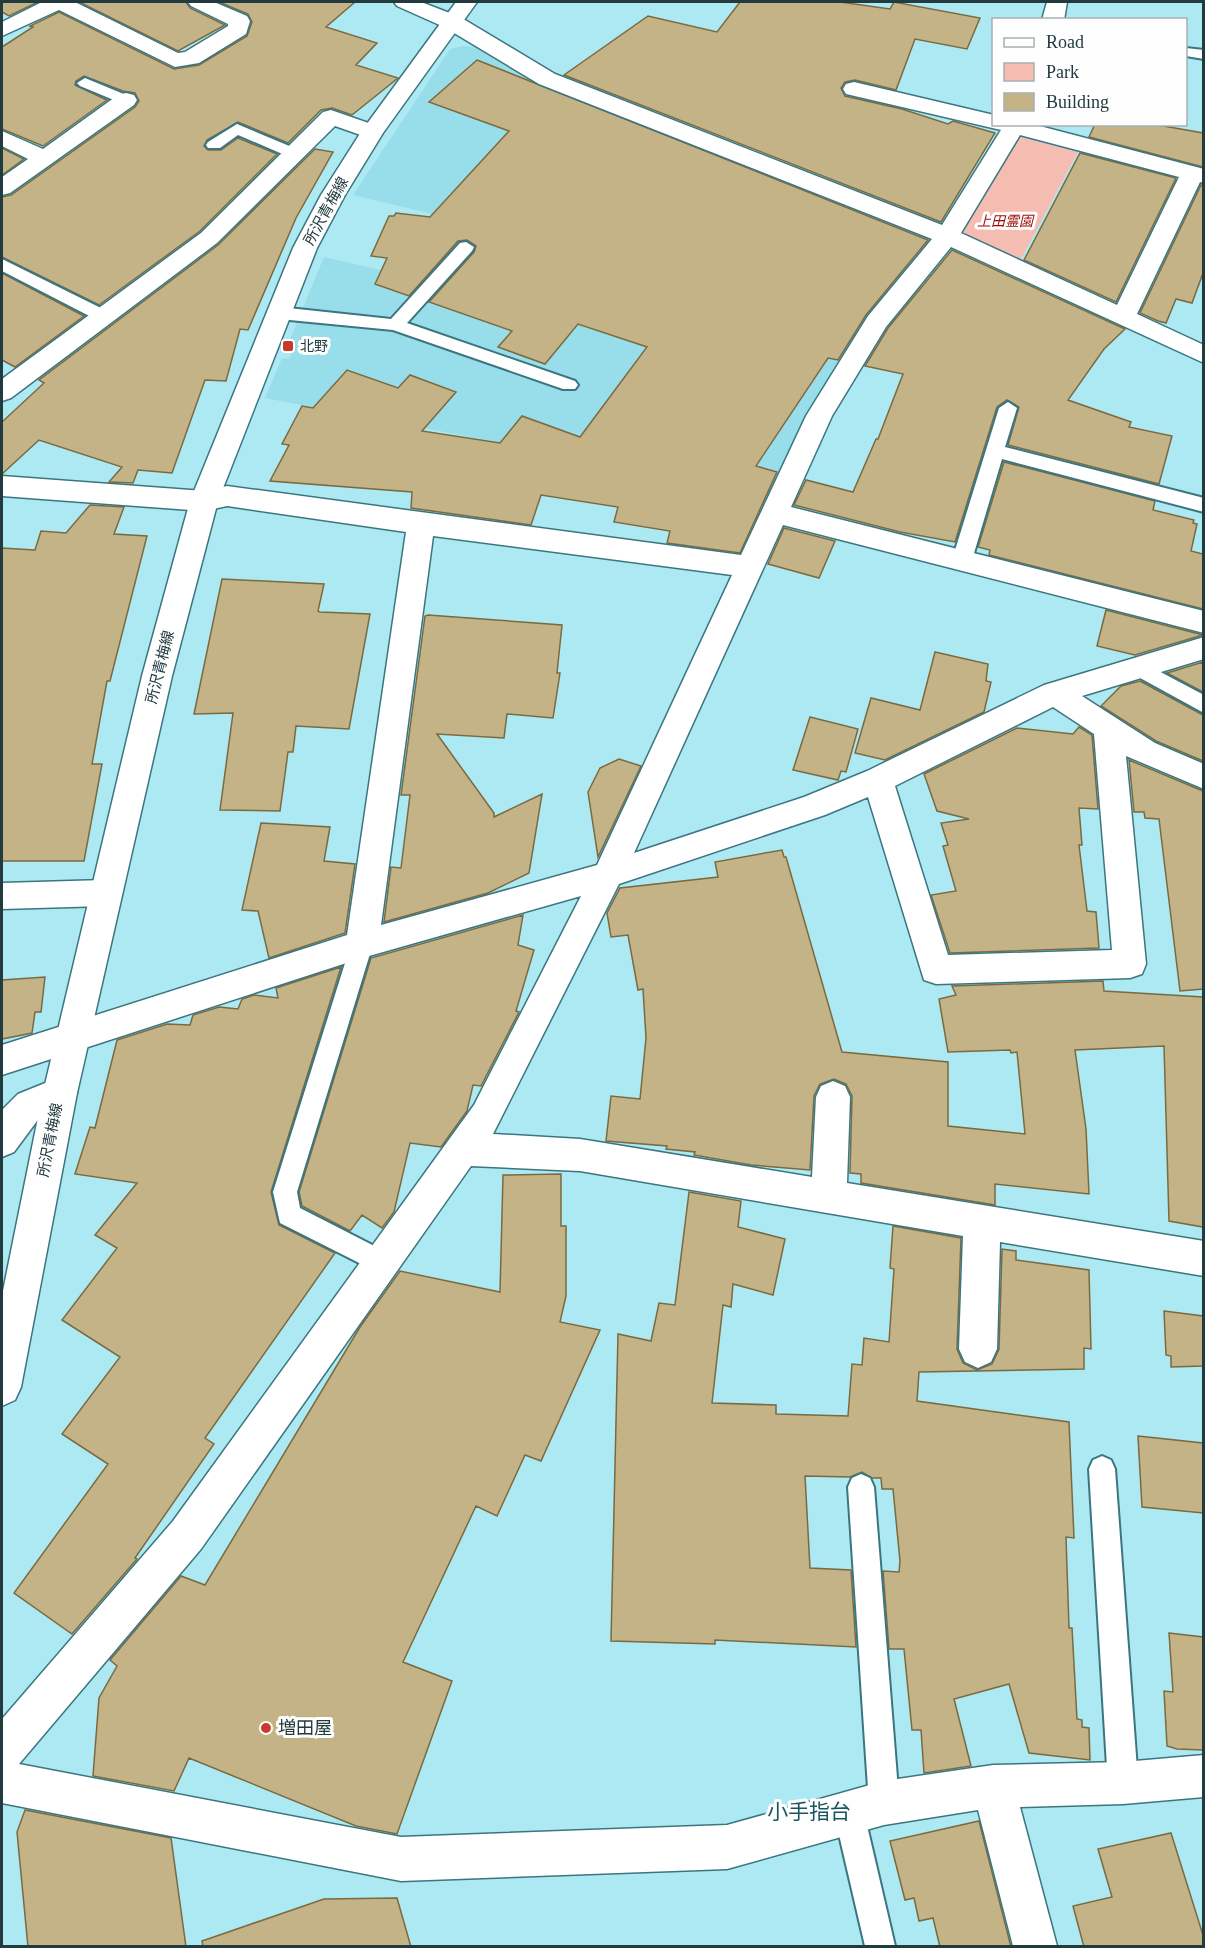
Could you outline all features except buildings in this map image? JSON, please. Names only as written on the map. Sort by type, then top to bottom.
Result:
[{"type":"street","points":[[2,30],[58,2],[175,60],[191,58],[238,29],[238,21],[198,2]]},
{"type":"street","points":[[404,2],[459,12],[547,79],[947,236],[1203,356]]},
{"type":"street","points":[[1053,18],[1057,2]]},
{"type":"street","name":"所沢青梅線","points":[[2,1387],[60,1093],[105,894],[158,676],[204,501],[305,248],[333,195],[372,132],[459,12]]},
{"type":"street","points":[[854,89],[992,121]]},
{"type":"street","points":[[2,188],[126,100]]},
{"type":"street","points":[[2,392],[208,238],[331,117],[372,132]]},
{"type":"street","points":[[2,1751],[187,1534],[486,1116],[608,875],[819,416],[877,322],[947,236],[1006,126]]},
{"type":"street","points":[[1014,126],[1198,175],[1123,318]]},
{"type":"street","points":[[2,138],[44,158]]},
{"type":"street","points":[[2,486],[204,501],[227,495],[421,524],[751,567]]},
{"type":"street","points":[[775,513],[1203,622]]},
{"type":"street","points":[[362,944],[421,524]]},
{"type":"street","points":[[2,1060],[362,944],[608,875],[814,806],[878,780],[1054,693],[1203,648]]},
{"type":"street","points":[[1054,693],[1144,752],[1203,777]]},
{"type":"street","points":[[878,780],[936,970],[1130,964],[1108,728]]},
{"type":"street","points":[[2,896],[105,894]]},
{"type":"street","points":[[2,1141],[18,1112],[37,1101],[60,1093]]},
{"type":"street","points":[[829,1197],[834,1097]]},
{"type":"street","points":[[462,1149],[580,1155],[1203,1258]]},
{"type":"street","points":[[978,1350],[982,1222]]},
{"type":"street","points":[[2,1782],[401,1859],[727,1847],[867,1808],[993,1786],[1123,1783],[1203,1776]]},
{"type":"street","points":[[993,1786],[1035,1947]]},
{"type":"lane","points":[[1187,52],[1203,55]]},
{"type":"lane","points":[[85,83],[126,100]]},
{"type":"lane","points":[[214,145],[237,129],[292,153]]},
{"type":"lane","points":[[395,325],[466,247]]},
{"type":"lane","points":[[2,264],[105,317]]},
{"type":"lane","points":[[279,313],[395,325],[569,385]]},
{"type":"lane","points":[[962,560],[1008,408]]},
{"type":"lane","points":[[995,451],[1203,505]]},
{"type":"lane","points":[[1138,668],[1203,705]]},
{"type":"lane","points":[[362,944],[285,1192],[289,1215],[381,1262]]},
{"type":"lane","points":[[1102,1469],[1123,1783]]},
{"type":"lane","points":[[861,1487],[867,1808],[880,1947]]},
{"type":"shaded area","points":[[463,46],[474,47],[574,103],[930,234],[934,241],[857,331],[771,494],[265,398],[282,358],[289,359],[294,345],[288,344],[324,257],[415,278],[445,217],[353,195],[450,49]]},
{"type":"green space","name":"上田霊園","points":[[1021,137],[1078,152],[1019,263],[961,233],[1016,141]]},
{"type":"place","name":"北野","points":[[288,346]]},
{"type":"place","name":"増田屋","points":[[266,1728]]},
{"type":"district","name":"小手指台","points":[[809,1812]]}]
